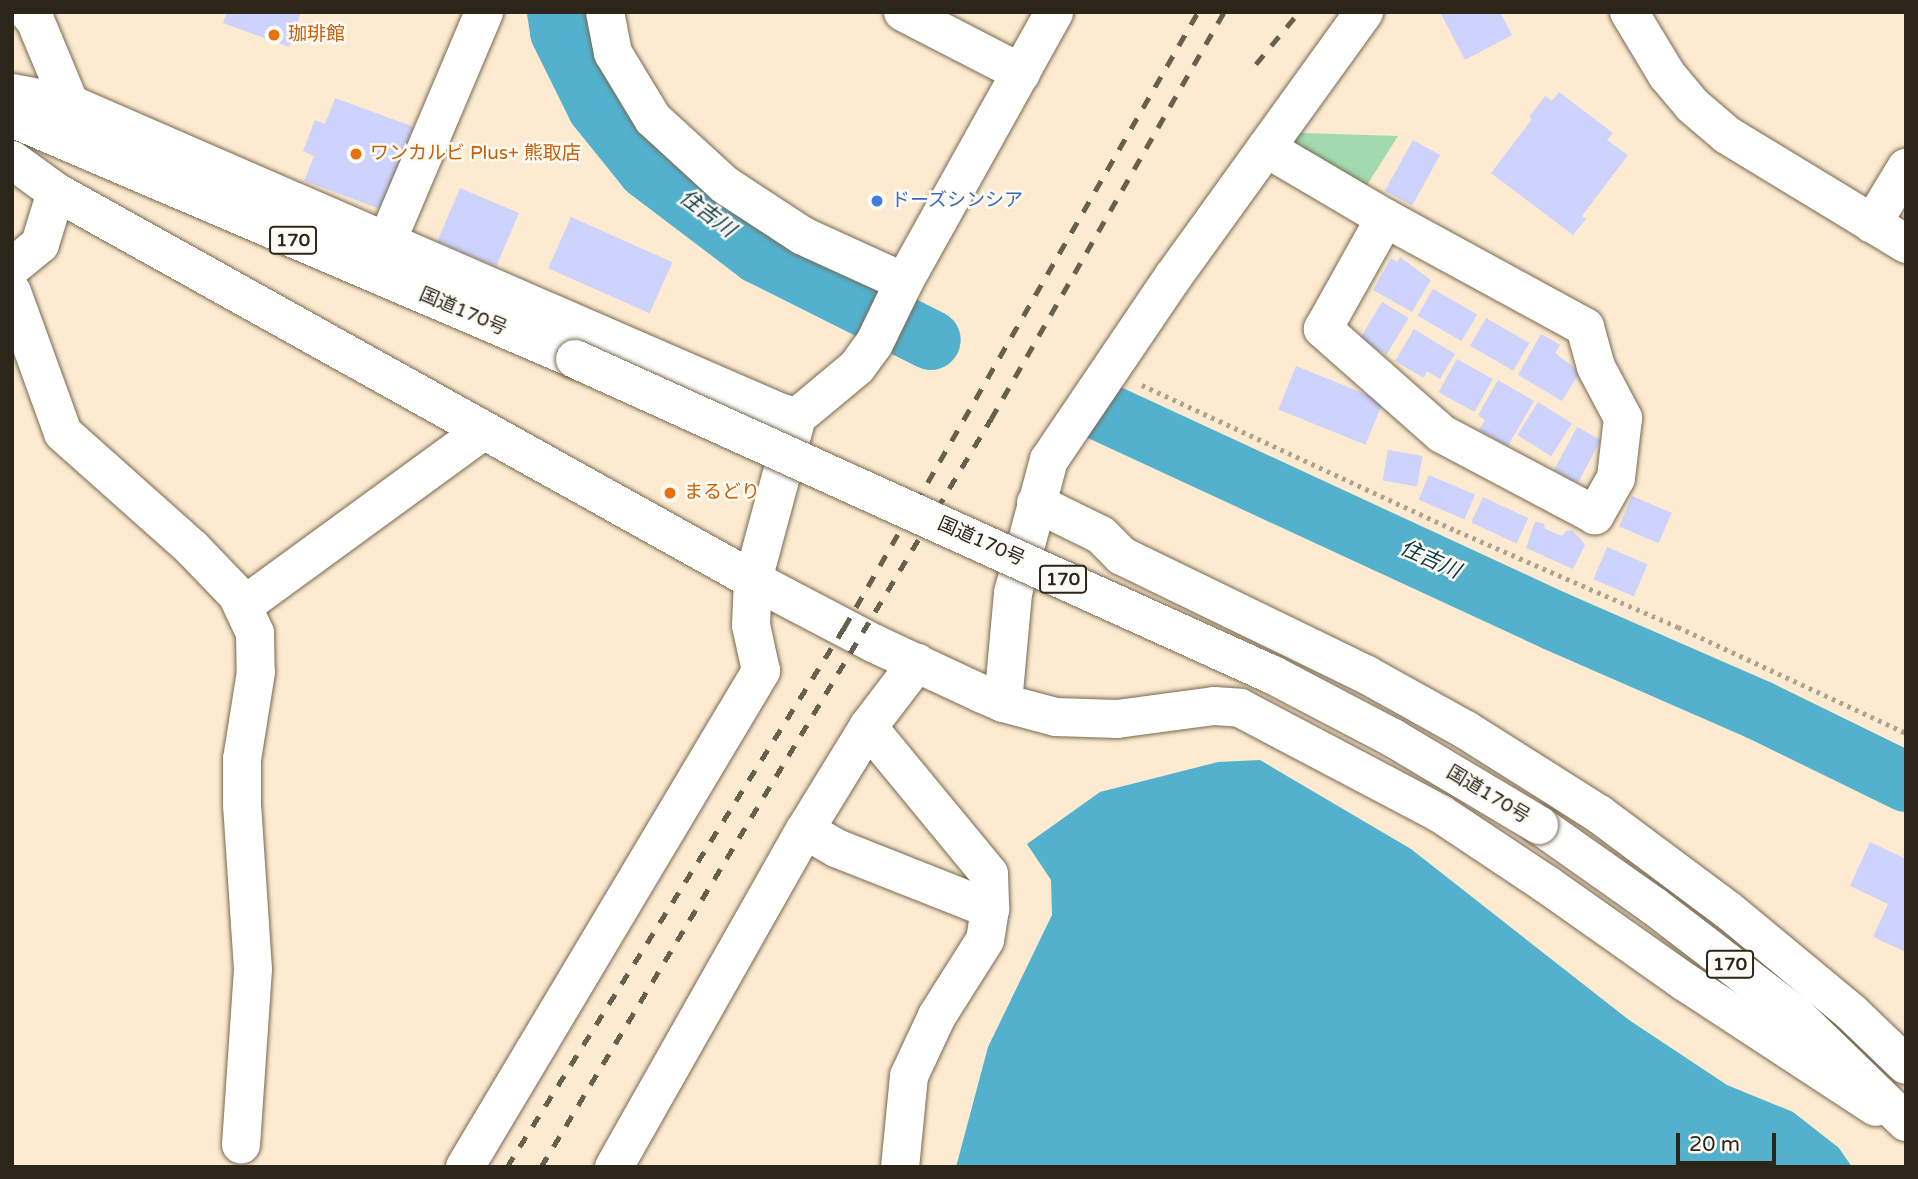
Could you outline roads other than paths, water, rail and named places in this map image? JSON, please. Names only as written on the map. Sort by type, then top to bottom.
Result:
[{"type":"main road","points":[[28,12],[35,20],[70,104]]},
{"type":"main road","points":[[387,241],[484,12]]},
{"type":"main road","points":[[605,12],[614,53],[653,119],[725,185],[803,236],[904,282]]},
{"type":"main road","points":[[903,12],[1021,73]]},
{"type":"main road","points":[[465,1167],[761,671],[751,625],[753,580],[797,417],[857,367],[874,344],[904,282],[1054,12]]},
{"type":"main road","points":[[1003,703],[1013,593],[1049,460],[1110,366],[1364,12]]},
{"type":"main road","points":[[1629,12],[1667,75],[1692,105],[1742,147],[1906,244]]},
{"type":"main road","points":[[1653,12],[1656,55]]},
{"type":"main road","points":[[12,93],[70,104],[779,412],[797,417]]},
{"type":"main road","name":"国道170号","points":[[12,118],[575,359],[1273,675],[1394,738],[1539,825],[1654,906],[1795,1014],[1906,1124]]},
{"type":"main road","points":[[1266,148],[1385,218],[1585,327],[1596,367],[1623,418],[1616,478],[1595,515],[1442,434],[1323,329],[1385,218]]},
{"type":"main road","points":[[12,160],[56,192],[753,580],[1003,703],[1056,717],[1117,719],[1214,706],[1240,708],[1441,814],[1685,982],[1906,1124]]},
{"type":"main road","points":[[1872,224],[1906,168]]},
{"type":"main road","points":[[12,267],[40,244],[56,192]]},
{"type":"main road","points":[[12,292],[64,433],[192,548],[237,595],[256,633],[256,672],[242,759],[242,804],[253,969],[241,1144]]},
{"type":"main road","points":[[243,606],[483,431]]},
{"type":"main road","points":[[1036,503],[1101,535],[1122,556],[1367,675],[1466,730],[1599,814],[1728,910],[1851,1012],[1906,1065]]},
{"type":"main road","points":[[614,1167],[805,830],[868,727],[917,663]]},
{"type":"main road","points":[[868,727],[989,874],[990,909],[985,940],[937,1016],[909,1076],[901,1167]]},
{"type":"main road","points":[[805,830],[836,848],[990,909]]},
{"type":"water","points":[[1260,760],[1411,849],[1629,1020],[1727,1085],[1793,1112],[1839,1148],[1852,1167],[956,1167],[988,1047],[1052,915],[1051,880],[1027,844],[1100,792],[1218,762]]},
{"type":"waterway","name":"住吉川","points":[[557,12],[560,32],[597,107],[647,169],[759,254],[931,340]]},
{"type":"waterway","name":"住吉川","points":[[1101,411],[1555,621],[1759,710],[1906,782]]},
{"type":"railway","points":[[507,1167],[844,628],[1198,12]]},
{"type":"railway","points":[[541,1167],[991,419],[1224,12]]},
{"type":"railway","points":[[1256,64],[1299,12]]},
{"type":"place","name":"珈琲館","points":[[274,35]]},
{"type":"place","name":"ワンカルビ Plus+ 熊取店","points":[[356,154]]},
{"type":"place","name":"ドーズシンシア","points":[[877,201]]},
{"type":"place","name":"まるどり","points":[[670,493]]}]
